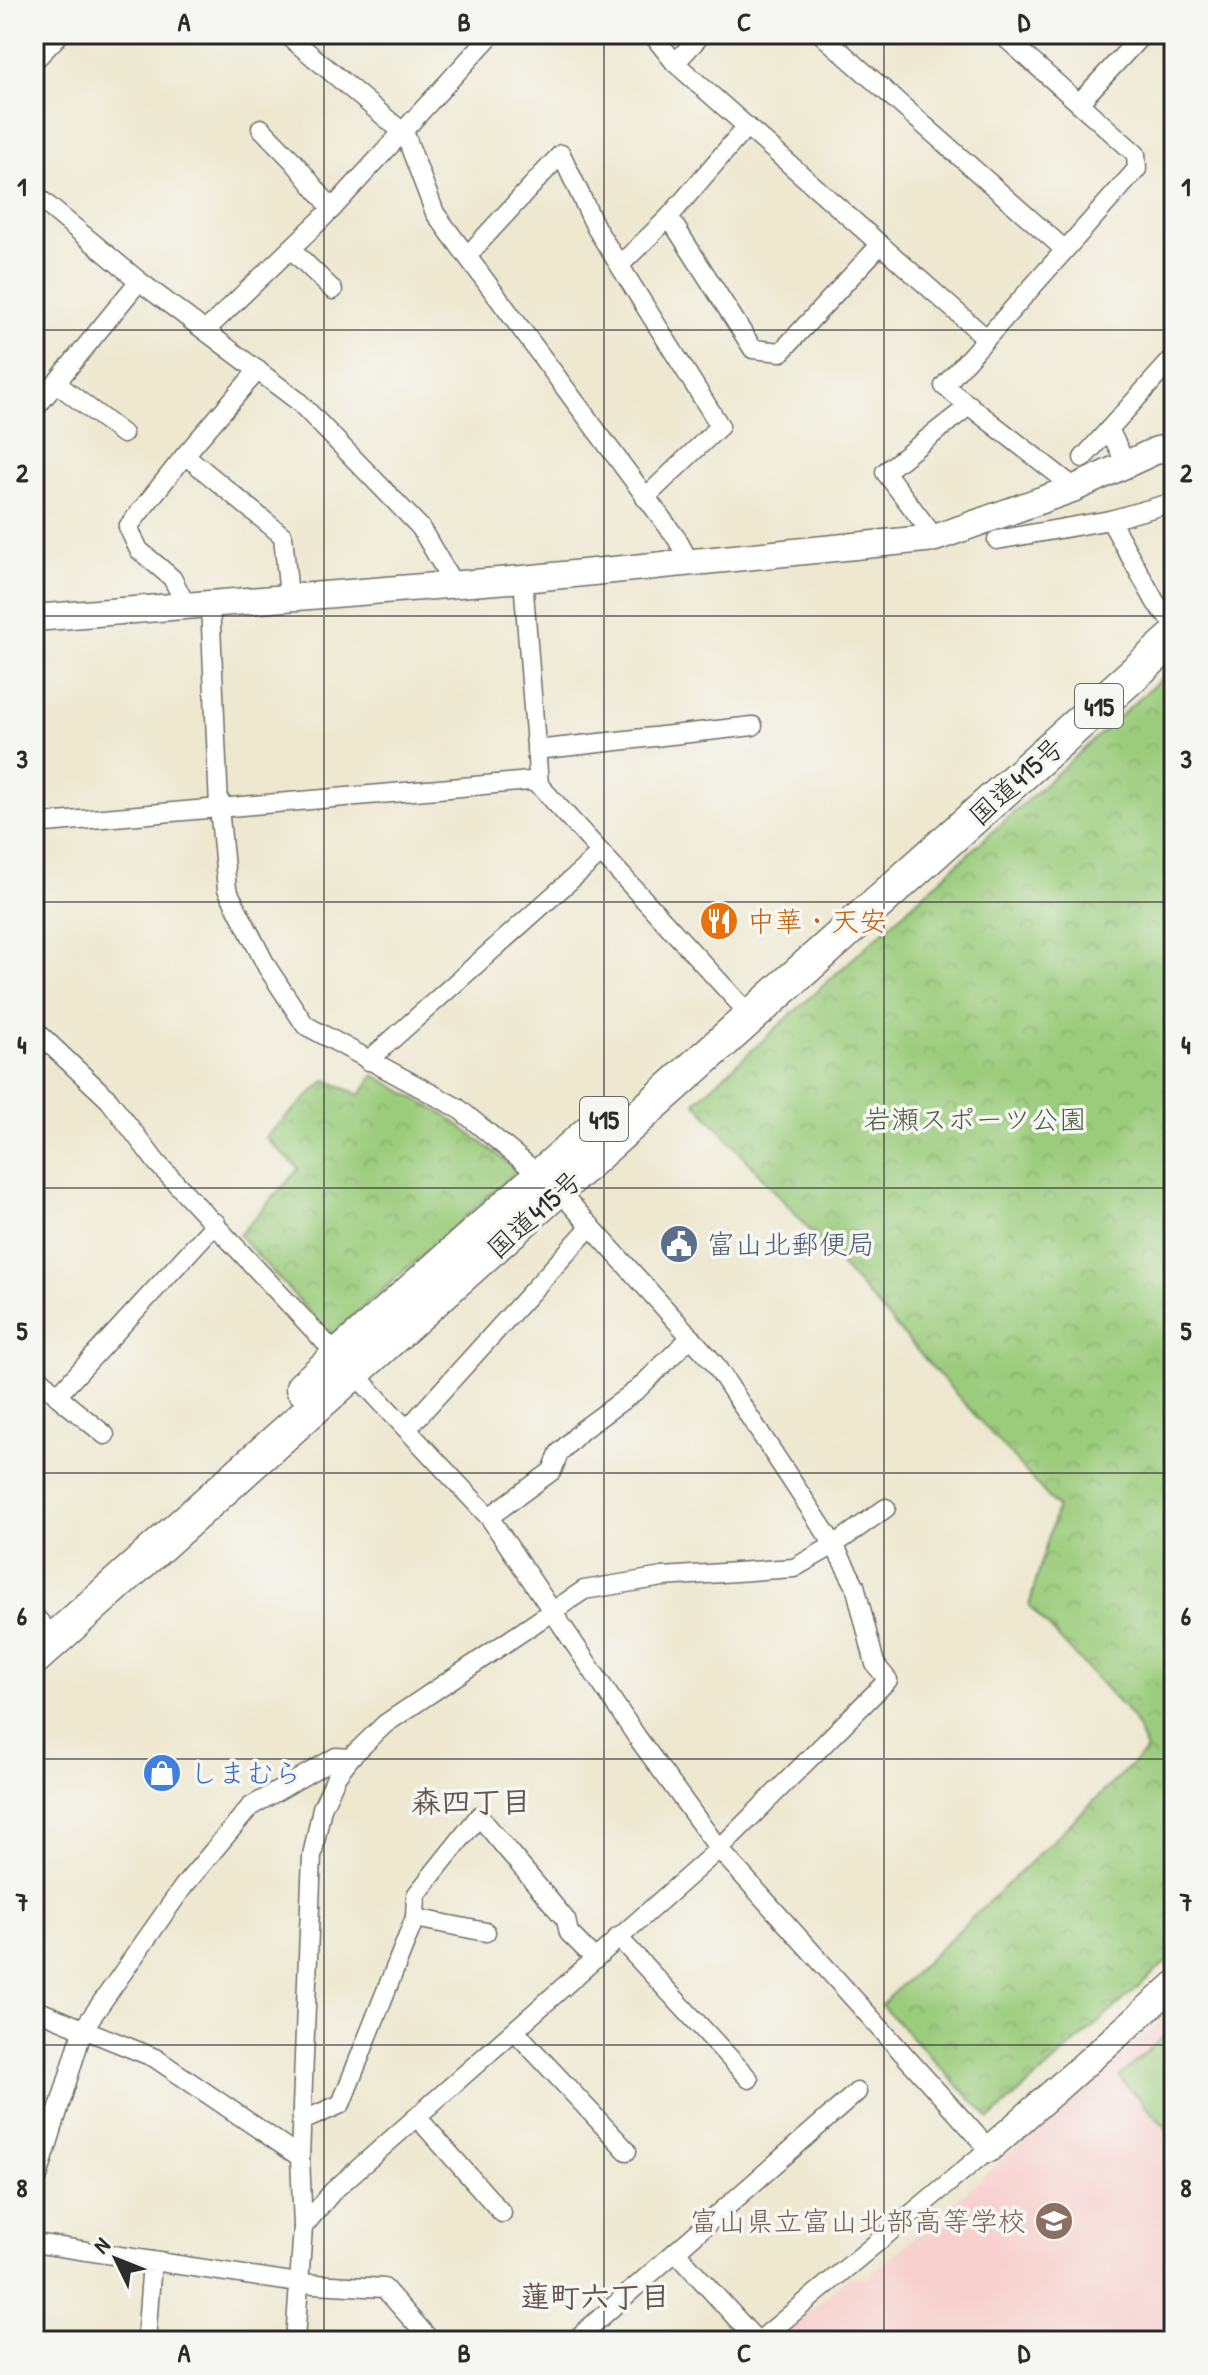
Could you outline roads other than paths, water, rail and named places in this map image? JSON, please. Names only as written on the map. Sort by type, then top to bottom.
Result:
[{"type":"highway","name":"国道415号","points":[[550,1183],[738,1002],[1172,622]]},
{"type":"highway","name":"国道415号","points":[[39,1632],[550,1183],[1172,622]]},
{"type":"street","points":[[34,61],[60,34]]},
{"type":"street","points":[[286,34],[405,134],[435,213],[677,539],[690,563]]},
{"type":"street","points":[[652,34],[675,63],[986,338]]},
{"type":"street","points":[[675,63],[702,34]]},
{"type":"street","points":[[821,34],[1064,249]]},
{"type":"street","points":[[1001,34],[1136,154],[1137,169],[944,386],[1075,488]]},
{"type":"street","points":[[1079,103],[1143,34]]},
{"type":"street","points":[[206,330],[405,134],[484,37]]},
{"type":"street","points":[[621,264],[669,217],[747,126]]},
{"type":"street","points":[[261,128],[294,162],[332,209]]},
{"type":"street","points":[[467,256],[561,154],[596,228],[720,426],[645,498]]},
{"type":"street","points":[[34,194],[139,281],[298,401],[420,527],[453,583]]},
{"type":"street","points":[[669,217],[753,349],[781,352],[880,245]]},
{"type":"street","points":[[291,249],[333,290]]},
{"type":"street","points":[[34,410],[139,281]]},
{"type":"street","points":[[1083,458],[1174,357]]},
{"type":"street","points":[[258,370],[128,527],[139,550],[198,604],[227,889],[267,967],[305,1025],[458,1108],[550,1183],[714,1363],[834,1545],[855,1585],[875,1664],[888,1680],[719,1849],[333,2191],[303,2227]]},
{"type":"street","points":[[56,383],[123,434]]},
{"type":"street","points":[[935,538],[885,472],[970,405]]},
{"type":"street","points":[[1109,429],[1126,464]]},
{"type":"street","points":[[34,618],[523,579],[935,538],[1075,488],[1157,450],[1174,447]]},
{"type":"street","points":[[185,455],[283,536],[289,596]]},
{"type":"street","points":[[997,540],[1110,520],[1174,502]]},
{"type":"street","points":[[1110,520],[1156,603],[1172,622]]},
{"type":"street","points":[[523,579],[539,785]]},
{"type":"street","points":[[536,750],[753,726]]},
{"type":"street","points":[[34,824],[530,781],[539,785],[738,1002]]},
{"type":"street","points":[[368,1061],[601,853]]},
{"type":"street","points":[[34,1029],[109,1100],[157,1163],[409,1427],[489,1517],[554,1609],[637,1737],[719,1849],[989,2149]]},
{"type":"street","points":[[57,1396],[216,1223]]},
{"type":"street","points":[[409,1427],[591,1226]]},
{"type":"street","points":[[489,1517],[552,1471],[559,1453],[582,1430],[638,1389],[691,1337]]},
{"type":"street","points":[[34,1371],[57,1396],[105,1435]]},
{"type":"street","points":[[295,2341],[303,2227],[300,2157],[312,1856],[322,1808],[337,1775],[385,1724],[584,1590],[663,1577],[794,1568],[834,1545],[886,1508]]},
{"type":"street","points":[[34,2190],[83,2029],[183,1887],[250,1807],[336,1757],[350,1758]]},
{"type":"street","points":[[302,2121],[341,2104],[415,1918],[416,1895],[479,1816],[566,1920],[569,1933],[594,1958]]},
{"type":"street","points":[[415,1918],[486,1932]]},
{"type":"street","points":[[618,1937],[749,2079]]},
{"type":"street","points":[[676,2252],[758,2341],[989,2149],[1174,1985]]},
{"type":"street","points":[[34,2009],[155,2058],[300,2157]]},
{"type":"street","points":[[515,2031],[627,2151]]},
{"type":"street","points":[[574,2341],[857,2092]]},
{"type":"street","points":[[417,2117],[502,2213]]},
{"type":"street","points":[[34,2243],[298,2283],[384,2288],[431,2341]]},
{"type":"street","points":[[146,2341],[152,2261]]},
{"type":"place","name":"中華・天安","points":[[719,921]]},
{"type":"place","name":"富山北郵便局","points":[[679,1244]]},
{"type":"place","name":"しまむら","points":[[162,1773]]},
{"type":"place","name":"富山県立富山北部高等学校","points":[[1054,2221]]},
{"type":"district","name":"森四丁目","points":[[471,1801]]},
{"type":"district","name":"蓮町六丁目","points":[[595,2296]]},
{"type":"park label","name":"岩瀬スポーツ公園","points":[[975,1119]]}]
